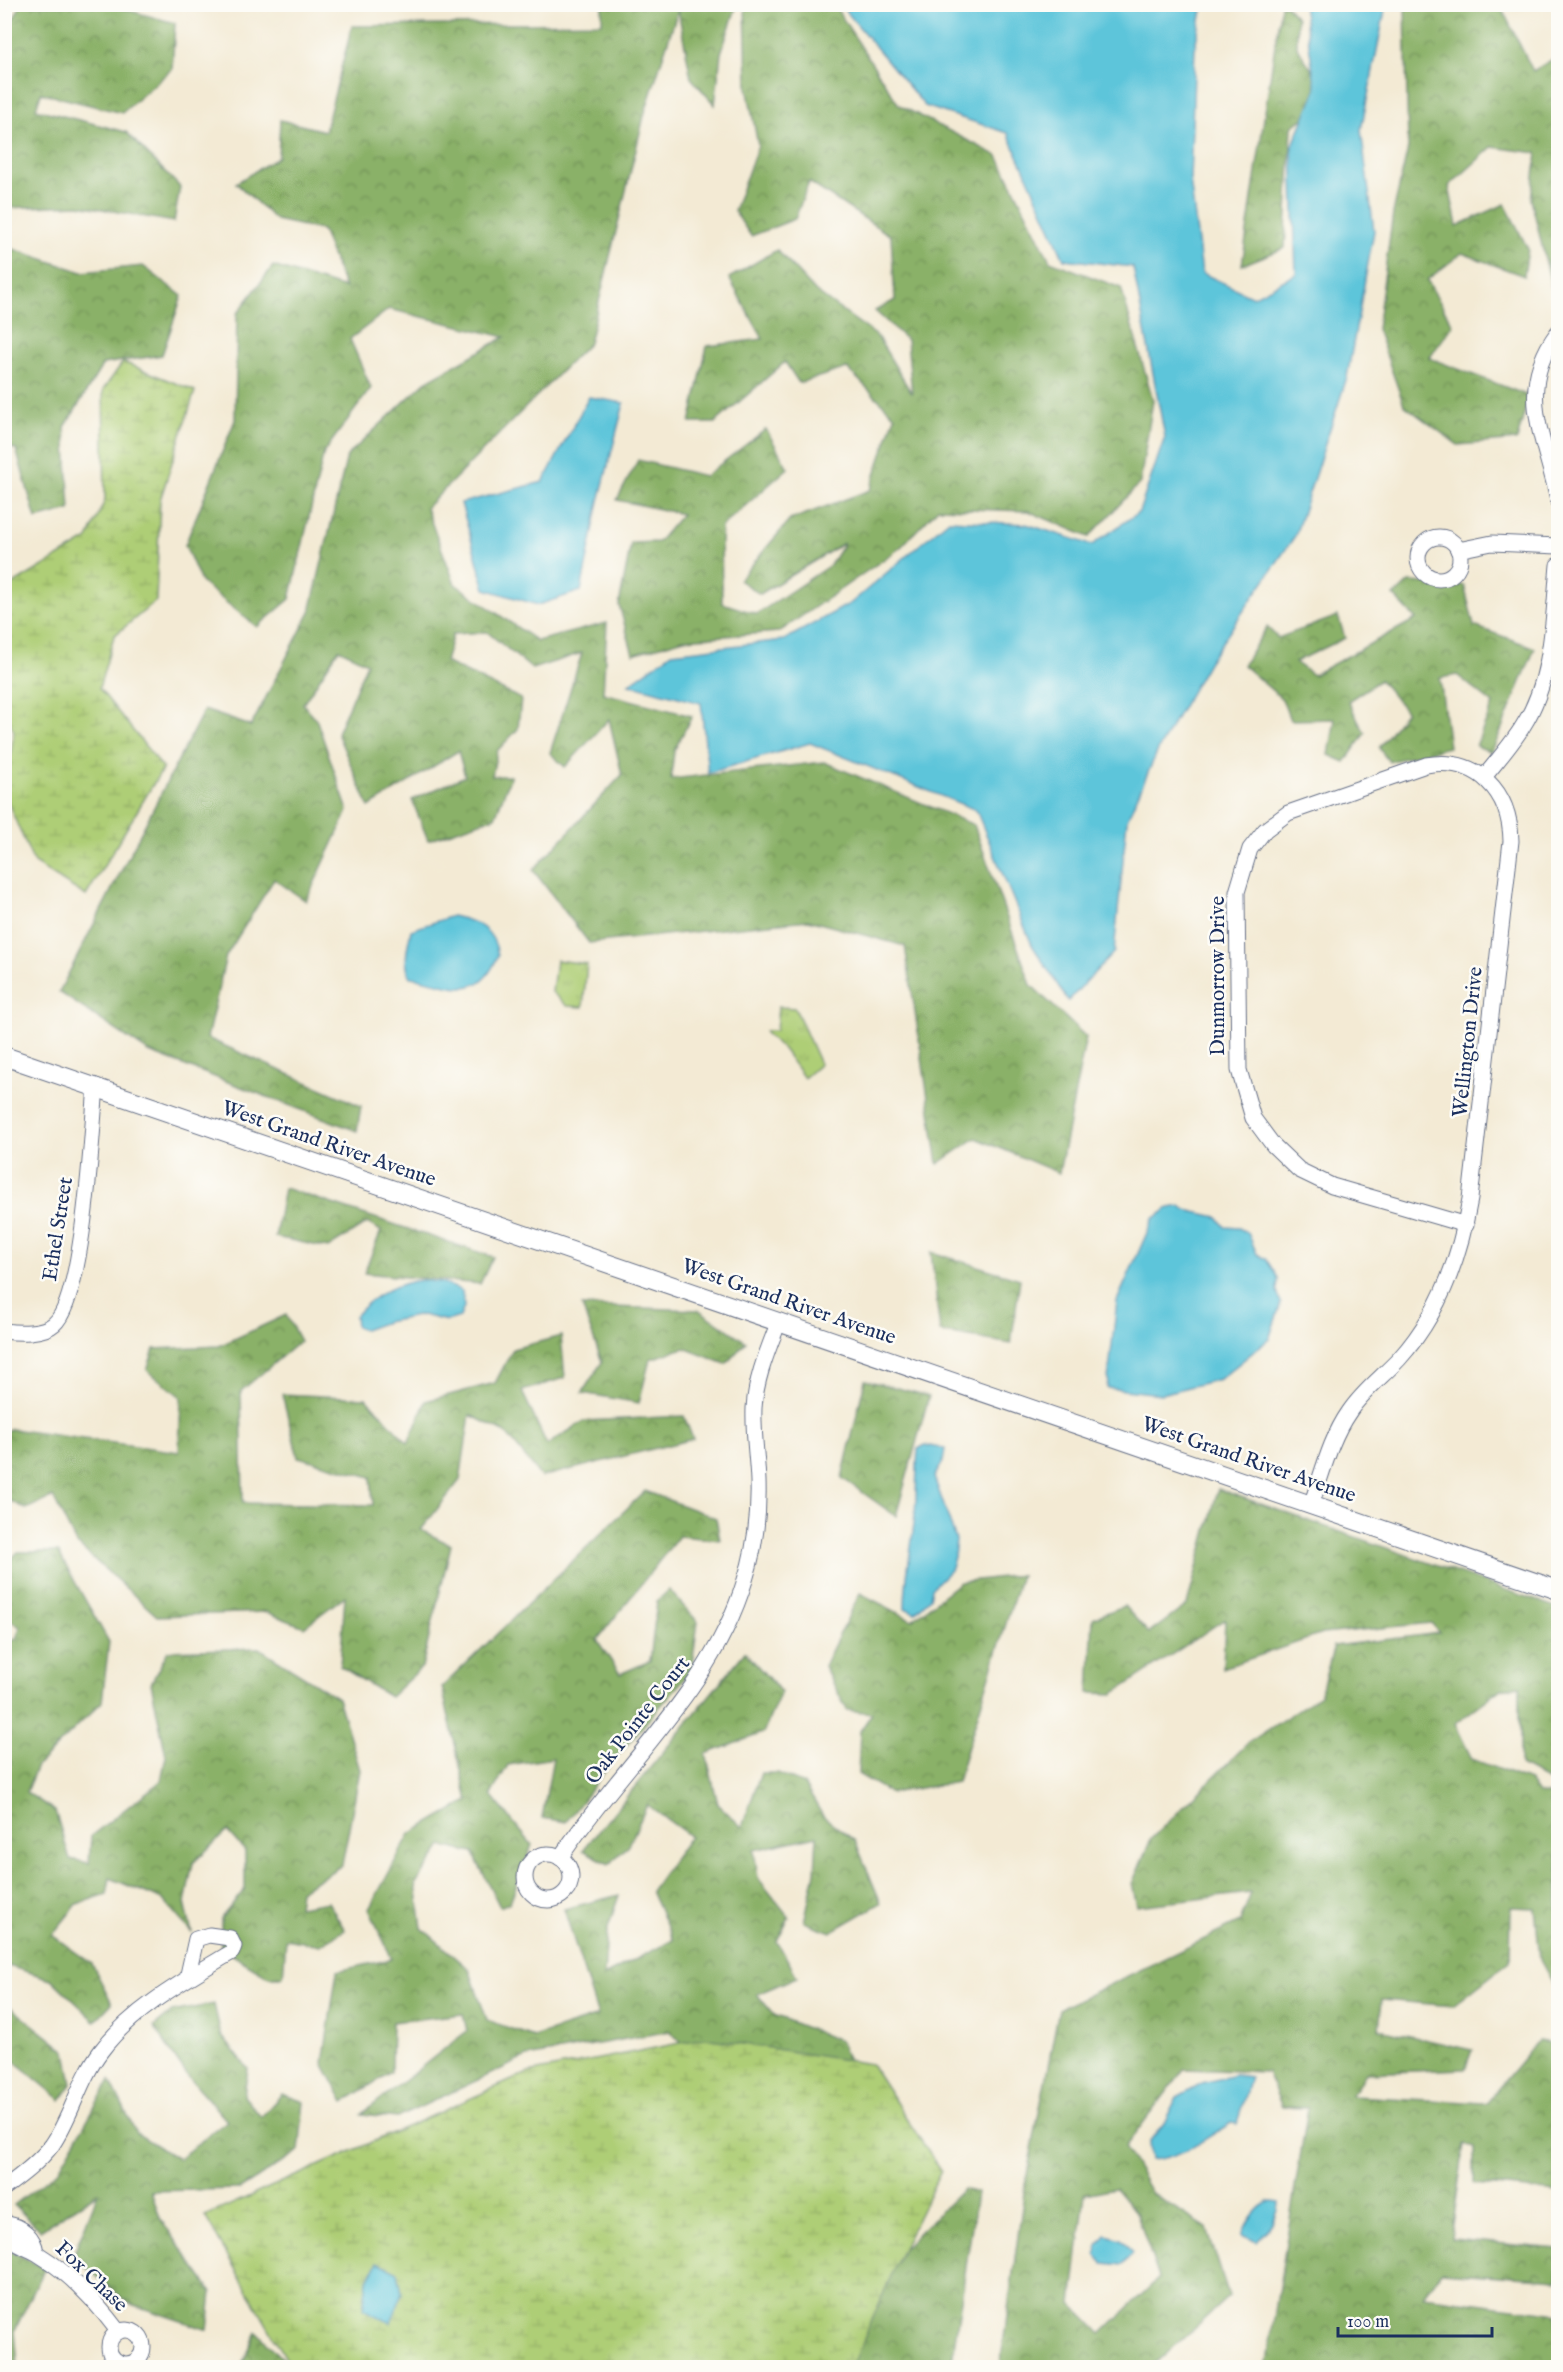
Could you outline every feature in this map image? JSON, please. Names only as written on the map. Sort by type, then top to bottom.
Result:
[{"type":"main road","name":"West Grand River Avenue","points":[[4,1056],[1558,1590]]},
{"type":"street","points":[[1558,332],[1546,352],[1540,370],[1535,412],[1558,500]]},
{"type":"street","points":[[1458,550],[1492,543],[1558,546]]},
{"type":"street","points":[[1484,777],[1525,724],[1540,690],[1549,651],[1558,565]]},
{"type":"street","name":"Dunmorrow Drive","points":[[1466,1225],[1332,1186],[1294,1166],[1259,1127],[1249,1109],[1239,1070],[1237,892],[1250,849],[1265,830],[1288,813],[1426,765],[1456,764],[1484,777]]},
{"type":"street","name":"Wellington Drive","points":[[1311,1505],[1342,1422],[1361,1396],[1404,1353],[1427,1320],[1446,1284],[1466,1225],[1511,841],[1510,822],[1505,803],[1484,777]]},
{"type":"street","name":"Ethel Street","points":[[4,1331],[44,1330],[52,1326],[67,1300],[80,1241],[96,1086]]},
{"type":"street","name":"Oak Pointe Court","points":[[560,1858],[609,1789],[664,1725],[712,1657],[731,1619],[746,1579],[755,1536],[758,1483],[753,1423],[756,1395],[763,1362],[779,1321]]},
{"type":"street","points":[[4,2188],[24,2174],[53,2143],[87,2070],[109,2040],[140,2013],[187,1979]]},
{"type":"street","name":"Fox Chase","points":[[6,2222],[8,2233],[25,2250],[36,2252],[80,2288],[104,2312],[118,2331]]},
{"type":"green space","points":[[21,5],[109,5],[175,23],[172,69],[122,113],[41,93],[36,109],[126,132],[180,187],[174,222],[79,205],[5,208],[5,35]]},
{"type":"green space","points":[[602,5],[737,5],[721,53],[715,105],[691,78],[678,10],[645,112],[589,343],[426,508],[455,584],[537,641],[607,623],[603,693],[692,716],[674,751],[671,779],[824,762],[974,825],[1031,985],[1086,1037],[1059,1173],[976,1138],[938,1164],[905,946],[808,920],[589,943],[533,870],[622,775],[609,719],[565,767],[550,753],[582,653],[532,669],[487,632],[453,634],[445,662],[521,699],[518,729],[497,751],[492,776],[511,776],[495,817],[428,840],[412,800],[465,776],[458,751],[369,807],[337,733],[367,663],[339,649],[303,704],[317,721],[348,811],[306,901],[274,879],[226,956],[207,1038],[361,1106],[357,1131],[149,1052],[59,992],[204,710],[251,726],[310,612],[347,456],[425,382],[505,337],[389,309],[350,339],[371,388],[324,452],[290,599],[257,627],[201,582],[185,545],[235,420],[237,314],[273,266],[345,288],[322,230],[276,220],[236,183],[278,157],[280,120],[325,131],[352,26],[602,23]]},
{"type":"green space","points":[[745,5],[834,5],[899,105],[998,156],[1050,261],[1121,288],[1153,400],[1140,483],[1089,537],[1028,511],[938,508],[900,548],[779,632],[684,639],[633,654],[619,605],[631,543],[658,542],[682,514],[617,500],[638,460],[705,476],[766,429],[788,468],[721,527],[722,603],[757,614],[830,565],[844,543],[760,594],[739,580],[790,520],[870,490],[895,416],[847,368],[799,383],[785,362],[715,423],[690,423],[707,346],[763,339],[729,278],[777,250],[816,292],[877,336],[912,394],[907,340],[875,311],[895,300],[891,236],[809,182],[795,219],[751,236],[734,211],[758,145],[747,87]]},
{"type":"green space","points":[[1281,5],[1286,5],[1297,18],[1297,47],[1330,98],[1292,127],[1285,248],[1242,265]]},
{"type":"green space","points":[[1405,5],[1500,5],[1533,71],[1558,56],[1558,292],[1553,293],[1531,199],[1537,153],[1492,147],[1449,186],[1457,226],[1505,204],[1528,249],[1524,276],[1462,253],[1427,280],[1453,325],[1429,358],[1529,396],[1517,440],[1458,445],[1404,405],[1377,329],[1393,213],[1408,148]]},
{"type":"green space","points":[[4,246],[82,272],[143,266],[182,296],[162,355],[103,364],[65,427],[70,510],[36,519],[16,449],[5,446]]},
{"type":"green space","points":[[123,362],[195,391],[160,500],[156,601],[114,636],[99,688],[163,768],[86,896],[34,863],[5,796],[14,731],[5,714],[5,589],[88,539],[105,500],[103,390]]},
{"type":"green space","points":[[1409,582],[1464,585],[1474,626],[1535,648],[1492,752],[1476,746],[1493,704],[1457,675],[1440,678],[1449,747],[1389,762],[1379,748],[1406,711],[1380,680],[1348,701],[1365,733],[1345,762],[1329,755],[1335,719],[1290,720],[1282,699],[1243,665],[1267,627],[1278,638],[1338,616],[1345,638],[1295,662],[1313,675],[1416,619],[1394,596]]},
{"type":"green space","points":[[556,960],[587,964],[583,1007],[567,1006],[552,992]]},
{"type":"green space","points":[[778,1007],[795,1008],[820,1064],[804,1078],[783,1049],[765,1033],[765,1031],[776,1031]]},
{"type":"green space","points":[[284,1188],[493,1257],[480,1284],[364,1273],[381,1231],[367,1223],[328,1248],[275,1237]]},
{"type":"green space","points":[[931,1252],[1020,1279],[1011,1344],[940,1332]]},
{"type":"green space","points":[[582,1306],[699,1310],[746,1342],[726,1364],[684,1348],[650,1359],[639,1403],[582,1393],[602,1362]]},
{"type":"green space","points":[[286,1315],[300,1341],[241,1391],[243,1503],[373,1505],[371,1477],[298,1457],[282,1394],[366,1398],[408,1443],[426,1401],[495,1383],[513,1349],[561,1336],[565,1378],[522,1391],[547,1445],[584,1421],[684,1416],[693,1439],[541,1477],[506,1433],[470,1415],[460,1480],[421,1530],[451,1545],[422,1667],[390,1697],[340,1666],[345,1596],[304,1627],[266,1612],[157,1616],[76,1543],[53,1497],[26,1509],[5,1498],[5,1431],[11,1429],[179,1452],[181,1397],[147,1370],[154,1349],[219,1346]]},
{"type":"green space","points":[[865,1380],[929,1396],[896,1516],[842,1478]]},
{"type":"green space","points":[[1218,1489],[1558,1608],[1558,1781],[1549,1781],[1520,1765],[1520,1686],[1501,1689],[1455,1724],[1472,1759],[1529,1781],[1538,1794],[1558,1795],[1558,1979],[1554,1985],[1540,1960],[1535,1908],[1511,1907],[1510,1961],[1453,2006],[1382,2000],[1379,2029],[1472,2050],[1465,2069],[1366,2073],[1351,2096],[1486,2103],[1538,2041],[1558,2044],[1558,2192],[1474,2184],[1474,2148],[1464,2145],[1451,2239],[1558,2249],[1558,2280],[1441,2272],[1424,2296],[1558,2314],[1558,2367],[1266,2367],[1308,2108],[1282,2107],[1267,2072],[1184,2069],[1125,2147],[1152,2194],[1207,2228],[1229,2296],[1152,2367],[1000,2367],[1025,2185],[1059,2009],[1240,1922],[1251,1893],[1137,1906],[1132,1884],[1151,1839],[1248,1743],[1320,1695],[1334,1646],[1440,1633],[1431,1623],[1322,1634],[1223,1668],[1225,1619],[1113,1694],[1089,1693],[1093,1618],[1124,1606],[1149,1633],[1187,1605]],"holes":[[[1115,2188],[1137,2214],[1159,2278],[1101,2334],[1072,2304],[1085,2194]]]},
{"type":"green space","points":[[645,1491],[716,1518],[720,1540],[679,1536],[597,1640],[620,1674],[650,1661],[657,1601],[669,1590],[698,1622],[691,1671],[612,1762],[566,1822],[542,1818],[553,1758],[508,1765],[491,1795],[532,1845],[510,1902],[500,1907],[473,1853],[442,1846],[416,1884],[422,1928],[469,1969],[487,2020],[534,2037],[598,2016],[564,1909],[619,1895],[607,1931],[604,1976],[673,1940],[651,1891],[690,1836],[647,1805],[629,1845],[609,1864],[583,1850],[745,1652],[781,1692],[763,1733],[706,1754],[718,1804],[742,1827],[761,1773],[778,1773],[804,1784],[823,1816],[855,1841],[881,1903],[831,1932],[804,1922],[815,1872],[817,1836],[754,1850],[758,1878],[789,1917],[777,1941],[797,1977],[757,1994],[774,2015],[840,2041],[868,2112],[716,2079],[670,2031],[527,2057],[397,2118],[362,2114],[467,2031],[463,2014],[392,2022],[391,2072],[344,2102],[323,2063],[337,1971],[392,1959],[369,1909],[410,1834],[468,1801],[442,1687]]},
{"type":"green space","points":[[18,1552],[58,1552],[109,1642],[102,1702],[37,1766],[26,1792],[55,1811],[70,1859],[89,1863],[91,1836],[161,1781],[166,1756],[151,1683],[168,1651],[259,1648],[338,1698],[360,1770],[342,1865],[300,1891],[298,1907],[328,1902],[345,1930],[320,1945],[286,1939],[283,1977],[269,1977],[221,1948],[221,1918],[245,1889],[245,1851],[227,1831],[193,1863],[185,1903],[192,1933],[163,1900],[110,1878],[107,1894],[77,1904],[52,1935],[92,1964],[112,2003],[95,2021],[51,1979],[5,1965],[4,1642],[16,1639],[20,1627],[5,1617],[5,1565]]},
{"type":"green space","points":[[1021,1575],[957,1782],[890,1793],[858,1774],[860,1731],[872,1713],[847,1710],[824,1666],[860,1593],[912,1620],[960,1582]]},
{"type":"green space","points":[[4,2002],[66,2051],[72,2084],[61,2100],[14,2061],[5,2062]]},
{"type":"green space","points":[[214,2004],[221,2035],[248,2069],[244,2096],[261,2117],[282,2094],[304,2102],[299,2151],[240,2189],[151,2191],[160,2218],[212,2292],[208,2330],[128,2303],[73,2256],[98,2193],[40,2230],[14,2205],[58,2171],[110,2080],[136,2133],[178,2159],[227,2121],[187,2075],[154,2027],[172,2012]]},
{"type":"green space","points":[[705,2038],[871,2064],[941,2171],[905,2243],[852,2367],[291,2367],[205,2216],[528,2073]]},
{"type":"green space","points":[[963,2189],[977,2193],[951,2367],[848,2368],[850,2300]]},
{"type":"green space","points":[[4,2248],[45,2268],[15,2330],[18,2367],[5,2367]]},
{"type":"green space","points":[[257,2332],[291,2367],[240,2368]]},
{"type":"water","points":[[844,5],[1203,5],[1195,47],[1190,179],[1202,273],[1253,297],[1296,274],[1292,147],[1316,90],[1303,5],[1386,5],[1361,130],[1374,231],[1347,377],[1295,536],[1209,661],[1158,750],[1127,820],[1114,952],[1068,1001],[1032,945],[976,810],[810,743],[708,773],[701,703],[629,684],[672,653],[784,640],[851,603],[949,520],[1026,524],[1092,545],[1139,512],[1165,437],[1133,267],[1064,259],[1008,133],[925,106],[845,10]]},
{"type":"water","points":[[589,397],[624,403],[599,501],[581,591],[538,605],[485,589],[461,503],[543,482]]},
{"type":"water","points":[[452,916],[476,923],[493,938],[498,955],[491,971],[472,986],[462,987],[411,977],[406,960],[411,930]]},
{"type":"water","points":[[1181,1206],[1186,1210],[1217,1217],[1225,1227],[1239,1228],[1248,1233],[1257,1254],[1266,1259],[1278,1278],[1277,1291],[1281,1303],[1269,1339],[1220,1379],[1161,1394],[1107,1388],[1117,1301],[1153,1219],[1169,1208]]},
{"type":"water","points":[[423,1280],[444,1283],[462,1291],[464,1307],[460,1317],[447,1321],[422,1315],[386,1322],[364,1330],[356,1327],[355,1316],[377,1296],[395,1287]]},
{"type":"water","points":[[925,1445],[945,1449],[943,1462],[934,1477],[956,1540],[950,1570],[932,1588],[930,1598],[915,1613],[905,1608],[905,1596],[915,1514],[918,1449]]},
{"type":"water","points":[[1235,2075],[1250,2077],[1237,2124],[1231,2123],[1183,2151],[1151,2160],[1149,2142],[1164,2123],[1177,2097],[1202,2083]]},
{"type":"water","points":[[1271,2201],[1279,2202],[1277,2213],[1272,2224],[1257,2242],[1242,2235],[1253,2215],[1261,2206]]},
{"type":"water","points":[[1106,2235],[1121,2239],[1132,2253],[1123,2265],[1103,2263],[1096,2255],[1097,2246]]},
{"type":"water","points":[[378,2262],[398,2272],[402,2293],[391,2323],[363,2309],[367,2281]]}]
